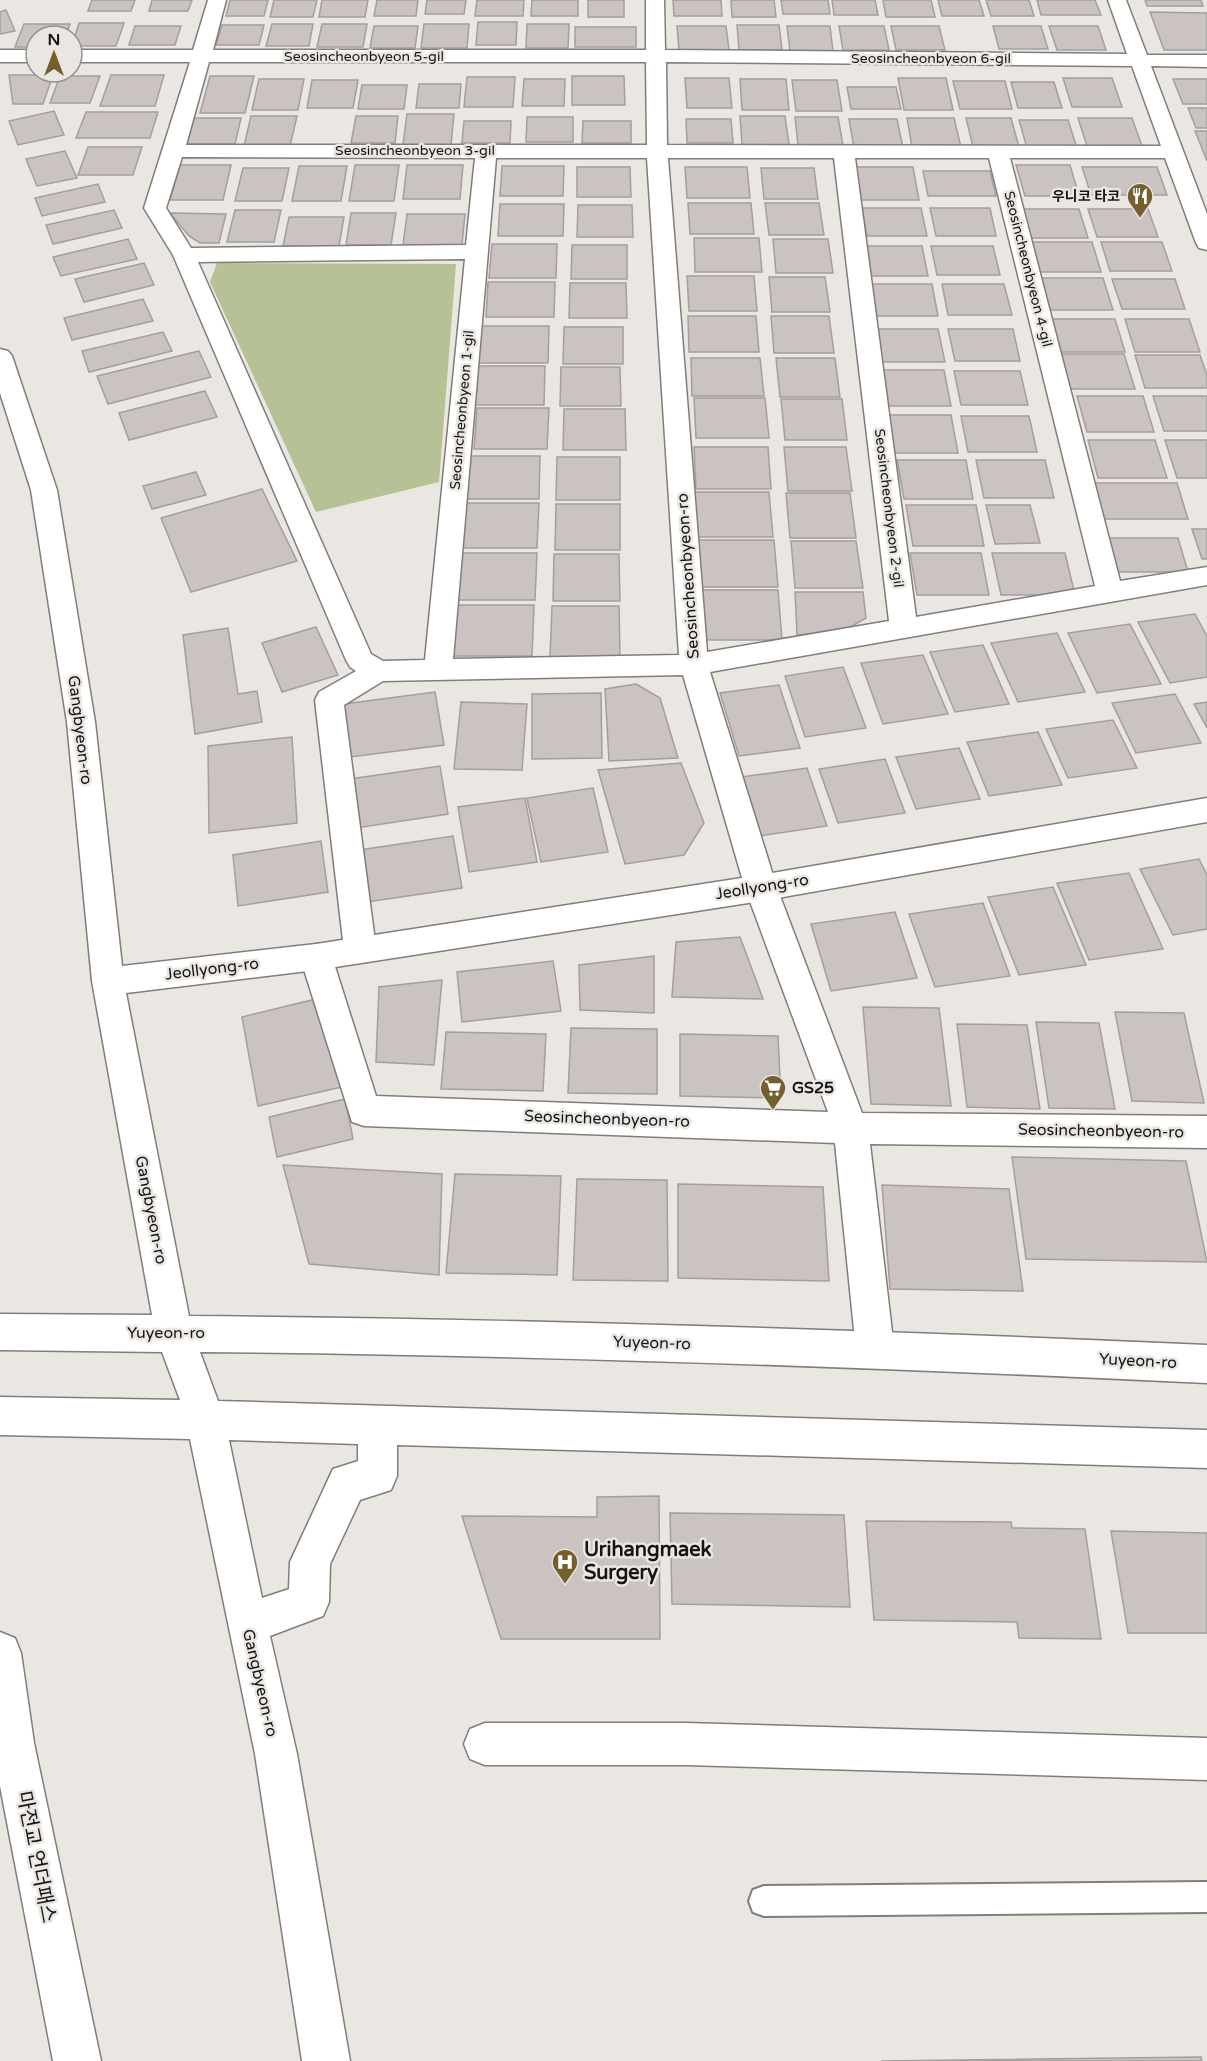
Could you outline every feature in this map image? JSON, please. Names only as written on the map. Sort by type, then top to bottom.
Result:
[{"type":"street","points":[[217,0],[174,151],[155,208],[184,255],[360,660],[378,671]]},
{"type":"street","name":"Seosincheonbyeon-ro","points":[[655,0],[657,150],[694,665],[761,888],[851,1128],[875,1349]]},
{"type":"street","points":[[1117,0],[1207,243]]},
{"type":"street","points":[[0,56],[24,56]]},
{"type":"street","name":"Seosincheonbyeon 5-gil","points":[[84,56],[656,56]]},
{"type":"street","name":"Seosincheonbyeon 6-gil","points":[[656,56],[1207,61]]},
{"type":"street","name":"Seosincheonbyeon 1-gil","points":[[438,669],[486,150]]},
{"type":"street","points":[[657,150],[1173,152]]},
{"type":"street","name":"Seosincheonbyeon 3-gil","points":[[174,151],[657,150]]},
{"type":"street","name":"Seosincheonbyeon 2-gil","points":[[843,151],[904,628]]},
{"type":"street","name":"Seosincheonbyeon 4-gil","points":[[998,151],[1110,593]]},
{"type":"street","points":[[184,255],[477,252]]},
{"type":"street","name":"Gangbyeon-ro","points":[[3,375],[44,490],[81,722],[108,981],[174,1333],[206,1420],[276,1754],[326,2061]]},
{"type":"street","points":[[360,949],[329,700],[378,671],[694,665],[1207,576]]},
{"type":"street","name":"Jeollyong-ro","points":[[108,981],[316,957],[761,888],[1207,810]]},
{"type":"street","name":"Seosincheonbyeon-ro","points":[[316,957],[364,1111],[851,1128],[1207,1132]]},
{"type":"street","name":"Yuyeon-ro","points":[[0,1332],[421,1336],[875,1349],[1207,1364]]},
{"type":"street","points":[[0,1416],[1207,1449]]},
{"type":"street","points":[[247,1624],[309,1602],[310,1562],[347,1483],[376,1476],[378,1425]]},
{"type":"street","name":"마전교 언더패스","points":[[0,1653],[13,1743],[77,2061]]},
{"type":"street","points":[[485,1744],[686,1744],[1207,1759]]},
{"type":"lane","points":[[764,1901],[1207,1897]]},
{"type":"green space","points":[[217,263],[456,264],[439,482],[316,512],[210,282]]},
{"type":"building","points":[[92,0],[135,0],[131,11],[88,11]]},
{"type":"building","points":[[152,0],[192,0],[188,11],[149,11]]},
{"type":"building","points":[[230,0],[268,0],[264,16],[226,16]]},
{"type":"building","points":[[274,0],[317,0],[313,17],[270,17]]},
{"type":"building","points":[[322,0],[368,0],[365,17],[319,17]]},
{"type":"building","points":[[377,0],[418,0],[416,16],[374,16]]},
{"type":"building","points":[[427,0],[466,0],[464,14],[425,14]]},
{"type":"building","points":[[477,0],[524,0],[523,16],[475,16]]},
{"type":"building","points":[[532,0],[578,0],[578,16],[531,16]]},
{"type":"building","points":[[588,0],[624,0],[624,17],[588,17]]},
{"type":"building","points":[[673,0],[721,0],[722,16],[674,16]]},
{"type":"building","points":[[731,0],[774,0],[776,17],[732,17]]},
{"type":"building","points":[[781,0],[828,0],[830,14],[783,14]]},
{"type":"building","points":[[832,0],[875,0],[878,15],[834,15]]},
{"type":"building","points":[[883,0],[931,0],[935,17],[886,17]]},
{"type":"building","points":[[938,0],[979,0],[984,16],[942,16]]},
{"type":"building","points":[[986,0],[1029,0],[1034,16],[991,16]]},
{"type":"building","points":[[1037,0],[1095,0],[1101,15],[1041,15]]},
{"type":"building","points":[[1145,0],[1201,0],[1203,6],[1147,6]]},
{"type":"building","points":[[6,10],[15,31],[0,34],[0,12]]},
{"type":"building","points":[[1150,12],[1207,13],[1207,50],[1164,50]]},
{"type":"building","points":[[478,22],[517,22],[516,45],[476,45]]},
{"type":"building","points":[[124,23],[116,46],[84,46],[84,24],[79,24]]},
{"type":"building","points":[[24,24],[24,47],[15,47]]},
{"type":"building","points":[[272,24],[313,24],[309,46],[266,46]]},
{"type":"building","points":[[322,24],[367,24],[363,47],[317,47]]},
{"type":"building","points":[[424,24],[469,24],[467,48],[421,48]]},
{"type":"building","points":[[527,24],[569,24],[568,48],[526,48]]},
{"type":"building","points":[[222,25],[264,25],[259,45],[216,45]]},
{"type":"building","points":[[737,25],[779,25],[782,50],[739,50]]},
{"type":"building","points":[[135,26],[181,26],[175,45],[129,45]]},
{"type":"building","points":[[374,26],[418,26],[415,48],[370,48]]},
{"type":"building","points":[[677,26],[726,26],[729,50],[679,50]]},
{"type":"building","points":[[787,26],[830,26],[833,51],[790,51]]},
{"type":"building","points":[[839,26],[884,26],[889,50],[843,50]]},
{"type":"building","points":[[891,26],[939,26],[945,50],[896,50]]},
{"type":"building","points":[[993,26],[1041,26],[1048,49],[999,49]]},
{"type":"building","points":[[1049,26],[1098,26],[1106,50],[1057,50]]},
{"type":"building","points":[[575,27],[636,27],[636,47],[575,47]]},
{"type":"building","points":[[9,75],[24,75],[24,84],[50,84],[43,104],[13,104]]},
{"type":"building","points":[[111,75],[164,75],[155,106],[100,106]]},
{"type":"building","points":[[84,76],[100,76],[90,103],[50,103],[57,84],[84,84]]},
{"type":"building","points":[[210,76],[254,76],[245,113],[200,113]]},
{"type":"building","points":[[572,76],[624,76],[625,105],[572,105]]},
{"type":"building","points":[[467,77],[515,77],[513,107],[464,107]]},
{"type":"building","points":[[685,78],[729,78],[732,108],[687,108]]},
{"type":"building","points":[[898,78],[946,78],[953,110],[904,110]]},
{"type":"building","points":[[1063,78],[1112,78],[1122,107],[1072,107]]},
{"type":"building","points":[[259,79],[304,79],[298,110],[252,110]]},
{"type":"building","points":[[524,79],[565,79],[564,106],[522,106]]},
{"type":"building","points":[[740,79],[786,79],[789,110],[742,110]]},
{"type":"building","points":[[1173,79],[1207,79],[1207,104],[1183,104]]},
{"type":"building","points":[[312,80],[358,80],[353,108],[307,108]]},
{"type":"building","points":[[792,80],[837,80],[842,111],[796,111]]},
{"type":"building","points":[[953,81],[1005,81],[1012,109],[960,109]]},
{"type":"building","points":[[1011,82],[1054,82],[1062,108],[1018,108]]},
{"type":"building","points":[[419,84],[461,84],[459,108],[416,108]]},
{"type":"building","points":[[362,85],[407,85],[404,109],[358,109]]},
{"type":"building","points":[[847,87],[896,87],[901,109],[851,109]]},
{"type":"building","points":[[1188,108],[1207,108],[1207,128],[1196,128]]},
{"type":"building","points":[[54,111],[64,135],[18,145],[9,121]]},
{"type":"building","points":[[86,112],[158,112],[150,138],[76,138]]},
{"type":"building","points":[[407,114],[454,114],[451,145],[403,145]]},
{"type":"building","points":[[251,116],[297,116],[290,146],[244,146]]},
{"type":"building","points":[[356,116],[398,116],[395,143],[351,143]]},
{"type":"building","points":[[740,116],[785,116],[789,145],[742,145]]},
{"type":"building","points":[[527,117],[573,117],[573,142],[526,142]]},
{"type":"building","points":[[795,117],[838,117],[843,145],[798,145]]},
{"type":"building","points":[[194,118],[241,118],[235,144],[187,144]]},
{"type":"building","points":[[907,118],[954,118],[961,147],[912,147]]},
{"type":"building","points":[[966,118],[1011,118],[1019,147],[973,147]]},
{"type":"building","points":[[1078,118],[1132,118],[1142,146],[1087,146]]},
{"type":"building","points":[[686,119],[731,119],[733,143],[687,143]]},
{"type":"building","points":[[849,119],[897,119],[903,148],[854,148]]},
{"type":"building","points":[[1019,120],[1068,120],[1077,148],[1027,148]]},
{"type":"building","points":[[464,121],[511,121],[510,143],[462,143]]},
{"type":"building","points":[[583,121],[631,121],[631,143],[582,143]]},
{"type":"building","points":[[1195,131],[1207,131],[1207,161]]},
{"type":"building","points":[[88,147],[142,147],[133,175],[78,175]]},
{"type":"building","points":[[65,151],[77,178],[37,186],[26,159]]},
{"type":"building","points":[[180,165],[231,165],[223,200],[170,200]]},
{"type":"building","points":[[355,165],[399,165],[394,201],[349,201]]},
{"type":"building","points":[[407,165],[463,165],[460,199],[403,199]]},
{"type":"building","points":[[1016,165],[1070,165],[1079,196],[1025,196]]},
{"type":"building","points":[[299,166],[347,166],[341,201],[292,201]]},
{"type":"building","points":[[502,166],[564,166],[563,196],[500,196]]},
{"type":"building","points":[[577,167],[630,167],[631,197],[577,197]]},
{"type":"building","points":[[685,167],[747,167],[750,198],[687,198]]},
{"type":"building","points":[[855,167],[913,167],[919,200],[861,200]]},
{"type":"building","points":[[1082,167],[1157,167],[1167,195],[1091,195]]},
{"type":"building","points":[[243,168],[289,168],[282,201],[235,201]]},
{"type":"building","points":[[761,168],[814,168],[818,199],[764,199]]},
{"type":"building","points":[[923,171],[990,171],[996,196],[928,196]]},
{"type":"building","points":[[98,184],[105,202],[42,216],[35,198]]},
{"type":"building","points":[[688,203],[751,203],[754,234],[690,234]]},
{"type":"building","points":[[765,203],[819,203],[824,235],[769,235]]},
{"type":"building","points":[[500,204],[564,204],[563,236],[498,236]]},
{"type":"building","points":[[578,205],[632,205],[633,237],[577,237]]},
{"type":"building","points":[[862,208],[921,208],[927,236],[867,236]]},
{"type":"building","points":[[930,208],[990,208],[996,236],[936,236]]},
{"type":"building","points":[[1021,209],[1079,209],[1088,238],[1028,238]]},
{"type":"building","points":[[1088,209],[1148,209],[1158,237],[1097,237]]},
{"type":"building","points":[[114,210],[122,228],[53,244],[46,225]]},
{"type":"building","points":[[235,210],[281,210],[274,242],[227,242]]},
{"type":"building","points":[[170,213],[226,214],[219,243],[200,243],[189,236]]},
{"type":"building","points":[[351,213],[396,213],[391,245],[346,245]]},
{"type":"building","points":[[407,214],[465,214],[462,245],[403,245]]},
{"type":"building","points":[[289,217],[344,217],[339,246],[283,246]]},
{"type":"building","points":[[694,238],[759,238],[762,272],[695,272]]},
{"type":"building","points":[[128,239],[137,259],[61,276],[53,257]]},
{"type":"building","points":[[773,239],[828,239],[833,273],[776,273]]},
{"type":"building","points":[[1032,242],[1092,242],[1101,272],[1040,272]]},
{"type":"building","points":[[1101,242],[1162,242],[1172,271],[1110,271]]},
{"type":"building","points":[[492,244],[557,244],[556,278],[489,278]]},
{"type":"building","points":[[572,245],[627,245],[627,279],[571,279]]},
{"type":"building","points":[[862,246],[922,246],[928,276],[867,276]]},
{"type":"building","points":[[931,246],[993,246],[1000,275],[937,275]]},
{"type":"building","points":[[144,263],[154,285],[84,302],[75,279]]},
{"type":"building","points":[[687,276],[754,276],[757,311],[689,311]]},
{"type":"building","points":[[769,277],[825,277],[830,312],[772,312]]},
{"type":"building","points":[[1041,278],[1103,278],[1113,310],[1050,310]]},
{"type":"building","points":[[1112,279],[1175,279],[1185,309],[1122,309]]},
{"type":"building","points":[[488,282],[555,282],[554,317],[486,317]]},
{"type":"building","points":[[570,283],[626,283],[627,318],[569,318]]},
{"type":"building","points":[[871,284],[932,284],[938,316],[876,316]]},
{"type":"building","points":[[942,284],[1004,284],[1012,315],[948,315]]},
{"type":"building","points":[[143,299],[153,321],[72,340],[64,318]]},
{"type":"building","points":[[688,316],[756,316],[759,352],[689,352]]},
{"type":"building","points":[[771,316],[829,316],[834,353],[774,353]]},
{"type":"building","points":[[1052,319],[1115,319],[1125,352],[1061,352]]},
{"type":"building","points":[[1125,319],[1189,319],[1200,352],[1135,352]]},
{"type":"building","points":[[481,326],[549,326],[548,363],[478,363]]},
{"type":"building","points":[[564,327],[623,327],[623,364],[563,364]]},
{"type":"building","points":[[875,329],[938,329],[945,362],[880,362]]},
{"type":"building","points":[[948,329],[1013,329],[1020,361],[955,361]]},
{"type":"building","points":[[163,332],[172,351],[89,372],[82,351]]},
{"type":"building","points":[[199,351],[211,377],[108,404],[97,376]]},
{"type":"building","points":[[1061,354],[1124,354],[1135,389],[1070,389]]},
{"type":"building","points":[[1135,355],[1200,355],[1207,375],[1207,388],[1145,388]]},
{"type":"building","points":[[691,358],[760,358],[764,396],[692,396]]},
{"type":"building","points":[[776,358],[835,358],[840,397],[780,397]]},
{"type":"building","points":[[475,366],[545,366],[544,405],[472,405]]},
{"type":"building","points":[[561,367],[620,367],[621,406],[560,406]]},
{"type":"building","points":[[879,370],[944,370],[951,406],[885,406]]},
{"type":"building","points":[[954,371],[1020,371],[1028,405],[961,405]]},
{"type":"building","points":[[205,391],[217,417],[129,440],[119,413]]},
{"type":"building","points":[[1077,396],[1143,396],[1154,432],[1087,432]]},
{"type":"building","points":[[1153,396],[1207,396],[1207,431],[1164,431]]},
{"type":"building","points":[[694,398],[765,398],[769,438],[696,438]]},
{"type":"building","points":[[781,399],[842,399],[847,440],[785,440]]},
{"type":"building","points":[[477,408],[549,408],[547,449],[474,449]]},
{"type":"building","points":[[564,409],[625,409],[626,450],[563,450]]},
{"type":"building","points":[[885,415],[951,415],[958,453],[890,453]]},
{"type":"building","points":[[961,416],[1029,416],[1037,452],[968,452]]},
{"type":"building","points":[[1088,440],[1155,440],[1167,478],[1098,478]]},
{"type":"building","points":[[1165,440],[1207,440],[1207,478],[1177,478]]},
{"type":"building","points":[[694,447],[768,447],[771,489],[696,489]]},
{"type":"building","points":[[784,447],[846,447],[852,491],[788,491]]},
{"type":"building","points":[[467,456],[540,456],[539,499],[464,499]]},
{"type":"building","points":[[557,457],[620,457],[620,500],[556,500]]},
{"type":"building","points":[[897,460],[966,460],[973,499],[904,499]]},
{"type":"building","points":[[976,460],[1045,460],[1054,498],[984,498]]},
{"type":"building","points":[[196,472],[206,495],[152,509],[143,486]]},
{"type":"building","points":[[1091,483],[1177,483],[1188,519],[1101,519]]},
{"type":"building","points":[[262,489],[297,561],[191,592],[161,518]]},
{"type":"building","points":[[694,492],[769,492],[773,537],[696,537]]},
{"type":"building","points":[[786,493],[850,493],[856,538],[790,538]]},
{"type":"building","points":[[463,503],[539,503],[537,548],[460,548]]},
{"type":"building","points":[[556,504],[620,504],[620,550],[555,550]]},
{"type":"building","points":[[906,505],[976,505],[984,546],[913,546]]},
{"type":"building","points":[[986,505],[1030,505],[1040,543],[995,544]]},
{"type":"building","points":[[1192,529],[1207,529],[1207,559],[1202,559]]},
{"type":"building","points":[[1106,538],[1178,538],[1188,572],[1115,572]]},
{"type":"building","points":[[697,540],[774,540],[778,587],[699,587]]},
{"type":"building","points":[[791,541],[856,541],[863,588],[795,588]]},
{"type":"building","points":[[459,553],[537,553],[535,600],[456,600]]},
{"type":"building","points":[[910,553],[981,553],[989,595],[917,595]]},
{"type":"building","points":[[992,553],[1065,553],[1075,595],[1001,595]]},
{"type":"building","points":[[554,554],[619,554],[620,601],[553,601]]},
{"type":"building","points":[[699,590],[778,590],[782,640],[701,640]]},
{"type":"building","points":[[795,592],[863,592],[866,618],[840,633],[797,635]]},
{"type":"building","points":[[454,605],[534,605],[532,656],[450,656]]},
{"type":"building","points":[[552,606],[619,606],[620,657],[550,657]]},
{"type":"building","points":[[1195,614],[1207,636],[1207,677],[1170,683],[1138,622]]},
{"type":"building","points":[[1130,624],[1161,684],[1097,693],[1068,633]]},
{"type":"building","points":[[316,627],[338,675],[282,692],[262,643]]},
{"type":"building","points":[[228,628],[238,694],[257,691],[262,722],[195,734],[183,635]]},
{"type":"building","points":[[1057,633],[1085,692],[1018,702],[991,643]]},
{"type":"building","points":[[983,645],[1009,704],[955,712],[930,652]]},
{"type":"building","points":[[923,655],[948,714],[883,724],[861,663]]},
{"type":"building","points":[[843,667],[866,728],[805,737],[785,676]]},
{"type":"building","points":[[636,684],[660,698],[678,758],[609,761],[605,689]]},
{"type":"building","points":[[779,685],[800,748],[739,756],[720,693]]},
{"type":"building","points":[[435,692],[444,745],[350,757],[344,704]]},
{"type":"building","points":[[601,693],[602,758],[532,759],[532,694]]},
{"type":"building","points":[[1175,694],[1201,743],[1136,753],[1112,703]]},
{"type":"building","points":[[461,702],[527,704],[522,770],[454,769]]},
{"type":"building","points":[[1207,702],[1207,728],[1194,704]]},
{"type":"building","points":[[1113,720],[1137,768],[1068,778],[1046,729]]},
{"type":"building","points":[[1038,732],[1062,785],[989,796],[967,742]]},
{"type":"building","points":[[292,737],[297,823],[209,833],[208,746]]},
{"type":"building","points":[[959,748],[980,799],[916,809],[896,757]]},
{"type":"building","points":[[885,759],[905,813],[838,823],[819,769]]},
{"type":"building","points":[[681,763],[704,823],[684,855],[625,864],[598,770]]},
{"type":"building","points":[[440,766],[448,814],[356,828],[350,779]]},
{"type":"building","points":[[807,768],[827,826],[759,836],[741,777]]},
{"type":"building","points":[[593,788],[608,852],[541,862],[527,798]]},
{"type":"building","points":[[525,798],[537,862],[469,872],[458,807]]},
{"type":"building","points":[[453,836],[462,888],[367,902],[360,850]]},
{"type":"building","points":[[321,841],[328,892],[238,906],[233,855]]},
{"type":"building","points":[[1199,859],[1207,875],[1207,929],[1173,935],[1140,869]]},
{"type":"building","points":[[1129,873],[1163,949],[1089,960],[1057,883]]},
{"type":"building","points":[[1053,887],[1086,965],[1019,975],[988,897]]},
{"type":"building","points":[[983,903],[1010,976],[935,987],[909,914]]},
{"type":"building","points":[[895,912],[917,978],[831,991],[811,924]]},
{"type":"building","points":[[740,937],[763,999],[672,997],[676,942]]},
{"type":"building","points":[[654,956],[654,1013],[580,1010],[579,965]]},
{"type":"building","points":[[553,961],[561,1011],[462,1022],[457,972]]},
{"type":"building","points":[[442,980],[434,1065],[376,1062],[379,987]]},
{"type":"building","points":[[316,999],[342,1087],[258,1106],[242,1017]]},
{"type":"building","points":[[863,1007],[939,1008],[951,1106],[871,1104]]},
{"type":"building","points":[[1115,1012],[1184,1013],[1204,1103],[1132,1101]]},
{"type":"building","points":[[1036,1022],[1099,1023],[1115,1109],[1049,1108]]},
{"type":"building","points":[[957,1024],[1027,1025],[1040,1109],[967,1107]]},
{"type":"building","points":[[571,1028],[657,1029],[657,1094],[568,1093]]},
{"type":"building","points":[[446,1032],[546,1034],[543,1091],[441,1089]]},
{"type":"building","points":[[680,1034],[778,1036],[781,1098],[680,1096]]},
{"type":"building","points":[[345,1099],[353,1139],[277,1157],[269,1117]]},
{"type":"building","points":[[1012,1157],[1186,1161],[1207,1262],[1026,1259]]},
{"type":"building","points":[[283,1165],[442,1174],[439,1275],[309,1264]]},
{"type":"building","points":[[455,1174],[561,1176],[557,1275],[446,1273]]},
{"type":"building","points":[[577,1179],[667,1180],[668,1281],[573,1280]]},
{"type":"building","points":[[678,1184],[823,1187],[829,1281],[678,1278]]},
{"type":"building","points":[[882,1185],[1009,1189],[1023,1291],[890,1289]]},
{"type":"building","points":[[659,1496],[660,1639],[501,1639],[462,1516],[597,1517],[597,1497]]},
{"type":"building","points":[[670,1513],[844,1515],[850,1607],[672,1604]]},
{"type":"building","points":[[866,1521],[1011,1522],[1012,1528],[1085,1529],[1101,1639],[1019,1638],[1017,1622],[874,1620]]},
{"type":"building","points":[[1111,1531],[1207,1533],[1207,1633],[1128,1633]]},
{"type":"building","points":[[1201,2057],[1202,2061],[881,2061]]},
{"type":"place","name":"우니코 타코","points":[[1140,219]]},
{"type":"place","name":"GS25","points":[[773,1111]]},
{"type":"place","name":"Urihangmaek Surgery","points":[[565,1585]]}]
